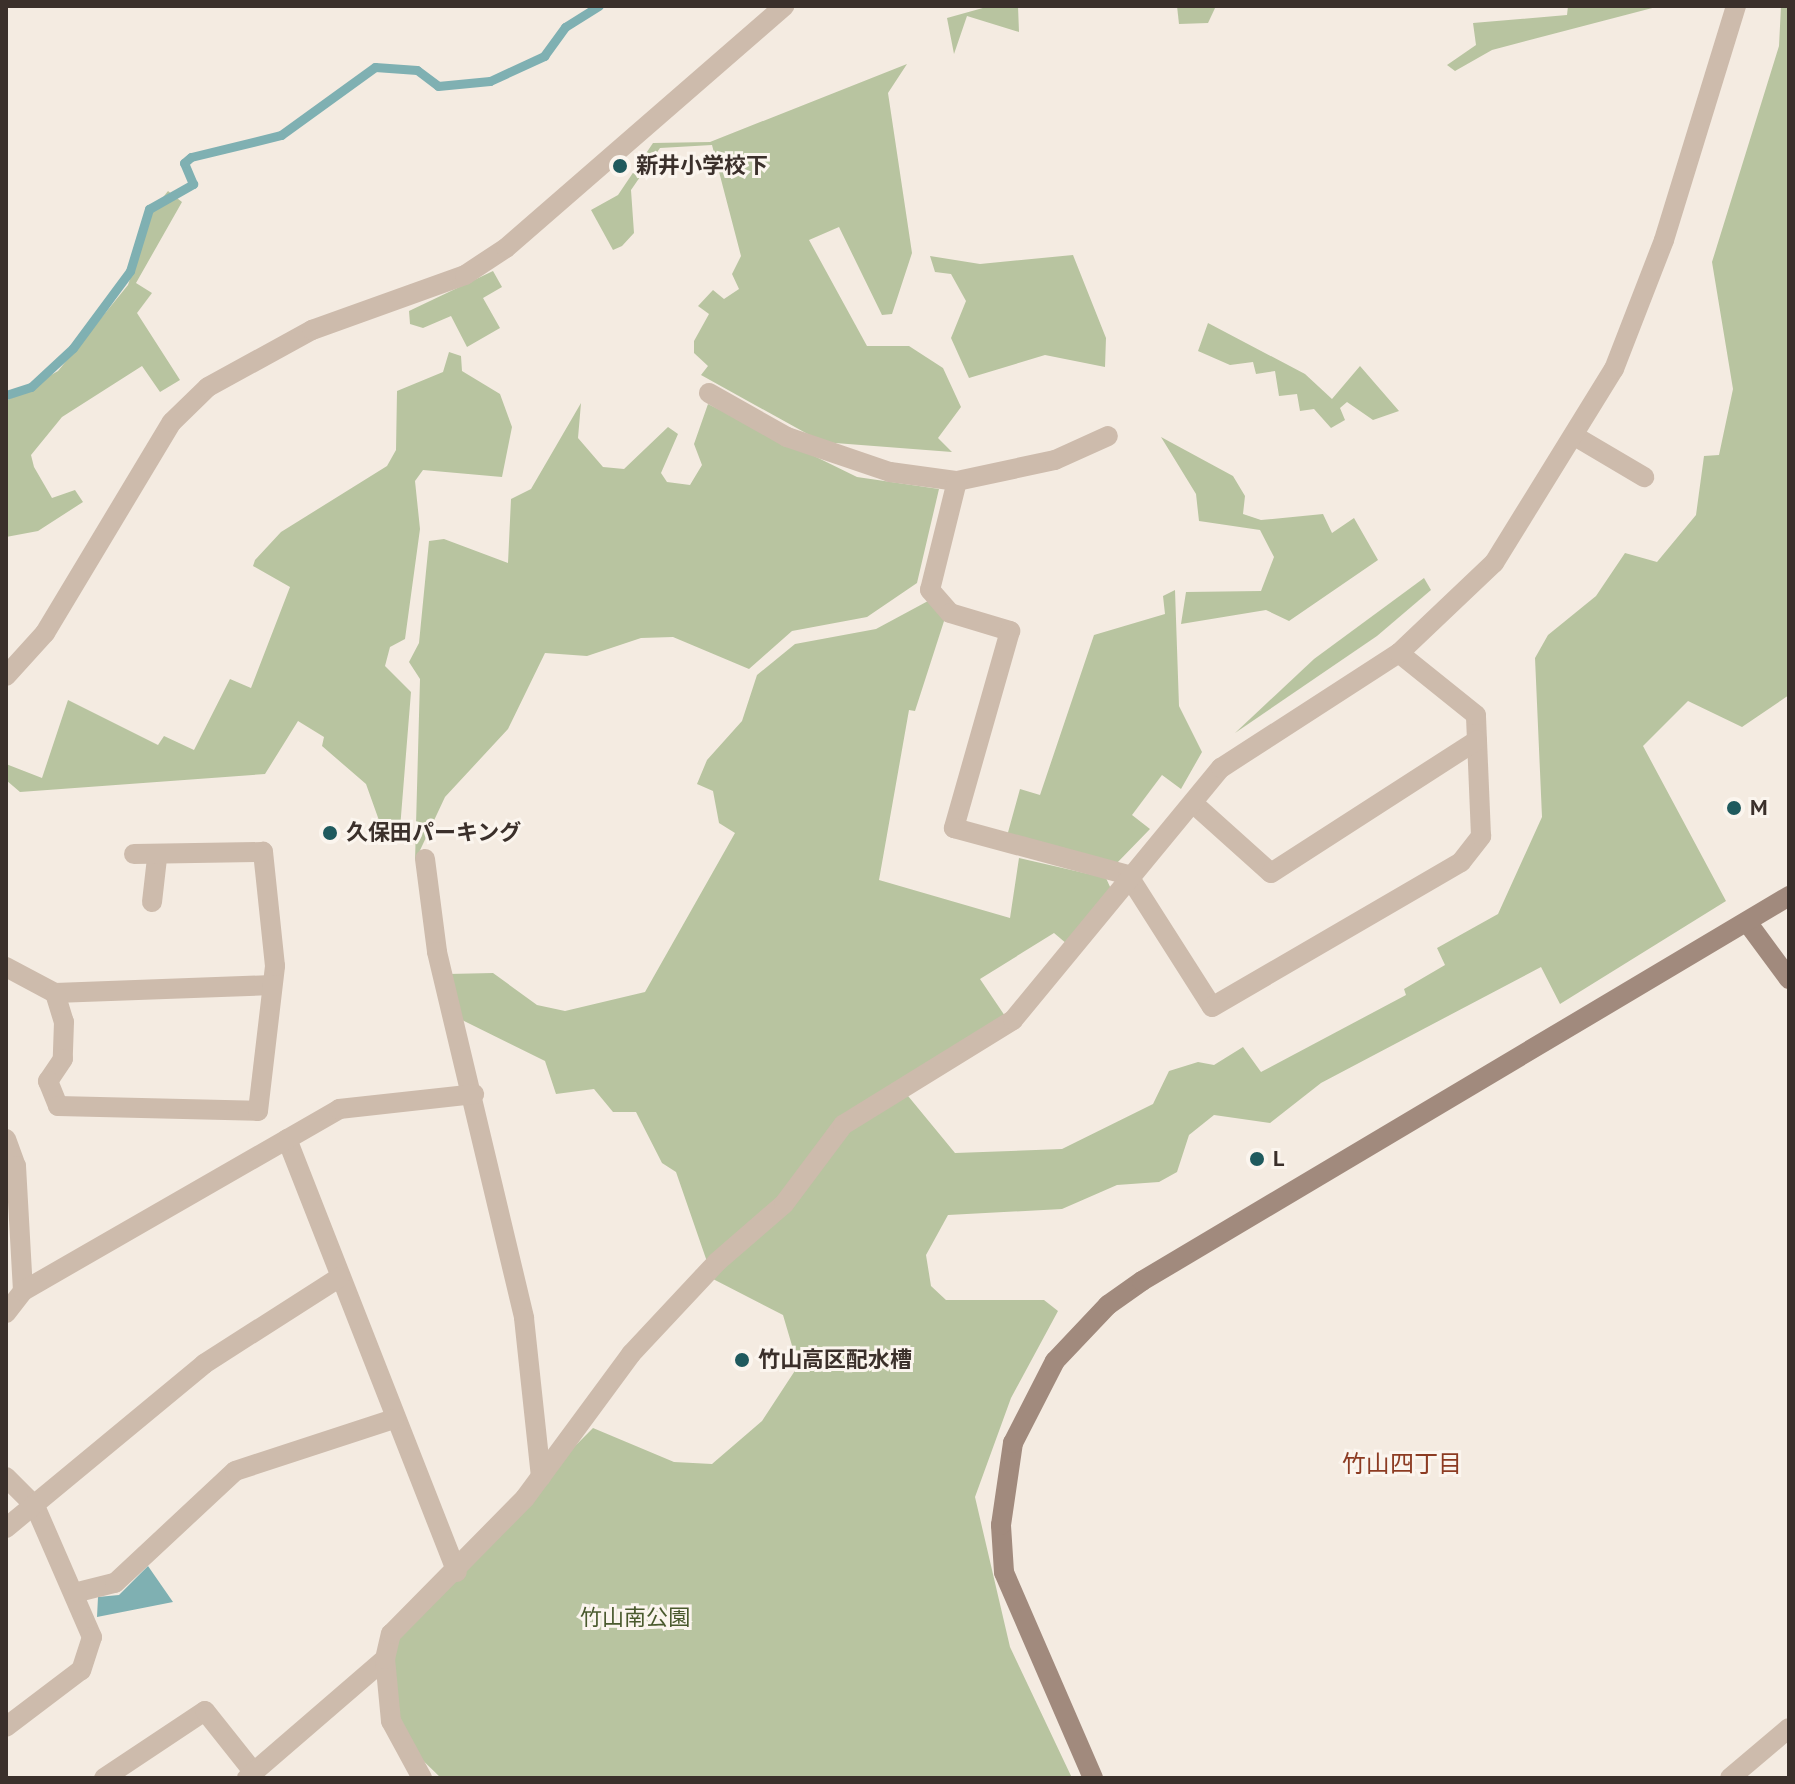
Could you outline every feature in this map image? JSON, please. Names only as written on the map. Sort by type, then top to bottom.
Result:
[{"type":"street","points":[[6,676],[45,633],[172,422],[208,387],[272,348],[465,275],[506,248],[784,6]]},
{"type":"street","points":[[422,1778],[391,1721],[385,1659],[398,1619],[457,1572],[541,1477],[631,1354],[784,1204],[843,1125],[1013,1020],[1128,875],[1194,804],[1221,768],[1399,653],[1494,563],[1578,438],[1614,369],[1664,240],[1736,6]]},
{"type":"street","points":[[709,393],[787,437],[890,472],[957,481],[1055,460],[1108,436]]},
{"type":"street","points":[[1578,438],[1644,477]]},
{"type":"street","points":[[957,481],[930,590],[950,613],[1010,631],[954,828],[1128,875],[1212,1007],[1461,862],[1481,836],[1476,715],[1399,653]]},
{"type":"street","points":[[1194,804],[1271,873],[1477,740]]},
{"type":"street","points":[[55,993],[64,1022],[63,1059],[48,1081],[58,1106],[258,1111],[272,985],[263,852],[157,858],[134,854]]},
{"type":"street","points":[[152,902],[157,858]]},
{"type":"street","points":[[425,859],[437,952],[474,1094],[524,1318],[541,1477]]},
{"type":"street","points":[[1093,1778],[1004,1572],[1001,1525],[1013,1443],[1055,1361],[1108,1305],[1142,1281],[1789,896]]},
{"type":"street","points":[[1747,922],[1789,979]]},
{"type":"street","points":[[6,967],[55,993],[272,985]]},
{"type":"street","points":[[6,1313],[23,1291],[339,1109],[474,1094]]},
{"type":"street","points":[[6,1139],[18,1178],[23,1291]]},
{"type":"street","points":[[287,1139],[394,1419],[457,1572]]},
{"type":"street","points":[[6,1528],[204,1364],[340,1277]]},
{"type":"street","points":[[78,1592],[115,1583],[235,1471],[394,1419]]},
{"type":"street","points":[[6,1477],[35,1506],[78,1592],[92,1651],[81,1670],[6,1727]]},
{"type":"street","points":[[104,1778],[205,1711],[249,1774],[385,1659]]},
{"type":"street","points":[[1730,1778],[1789,1728]]},
{"type":"green space","points":[[990,6],[1018,6],[1019,32],[967,16],[954,54],[947,18]]},
{"type":"green space","points":[[1177,6],[1216,6],[1208,23],[1179,24]]},
{"type":"green space","points":[[1568,6],[1660,6],[1492,50],[1455,71],[1447,65],[1476,45],[1473,23],[1567,15]]},
{"type":"green space","name":"竹山南公園","points":[[1781,6],[1789,6],[1789,695],[1742,727],[1688,701],[1643,746],[1726,901],[1560,1004],[1541,967],[1321,1083],[1270,1123],[1214,1115],[1189,1135],[1177,1172],[1159,1182],[1117,1185],[1062,1209],[948,1215],[926,1255],[931,1286],[946,1300],[1044,1300],[1058,1311],[1011,1398],[975,1497],[1010,1647],[1072,1778],[441,1778],[411,1749],[397,1711],[388,1654],[404,1618],[593,1428],[674,1462],[712,1464],[762,1421],[798,1366],[783,1315],[713,1279],[676,1172],[662,1163],[636,1112],[613,1112],[594,1089],[556,1094],[545,1061],[460,1019],[448,974],[493,973],[537,1005],[565,1011],[645,992],[735,833],[719,823],[713,791],[697,784],[707,760],[742,721],[757,675],[795,644],[876,629],[928,601],[945,618],[915,711],[909,710],[879,880],[1010,918],[1019,858],[1106,878],[1111,889],[1067,944],[1054,933],[980,979],[1005,1016],[899,1085],[955,1153],[1062,1149],[1153,1104],[1169,1071],[1198,1062],[1214,1065],[1243,1047],[1261,1072],[1406,995],[1404,989],[1445,965],[1437,948],[1498,914],[1542,817],[1535,658],[1548,635],[1596,596],[1625,553],[1657,562],[1696,515],[1704,456],[1719,455],[1733,389],[1712,262],[1779,46]]},
{"type":"green space","points":[[907,64],[888,93],[912,253],[892,314],[882,315],[839,227],[809,240],[867,346],[909,346],[943,368],[961,407],[938,438],[952,452],[822,442],[701,375],[708,366],[694,353],[694,341],[709,314],[698,306],[713,290],[724,299],[739,289],[732,274],[741,256],[712,145],[660,148],[631,190],[634,233],[622,246],[613,250],[591,210],[618,195],[653,143],[710,142]]},
{"type":"green space","points":[[168,191],[182,202],[136,283],[152,293],[137,313],[180,380],[160,392],[142,366],[62,417],[31,455],[34,467],[52,498],[75,490],[83,502],[38,531],[6,537],[6,401],[58,371],[128,285],[153,210]]},
{"type":"green space","points":[[1073,255],[1106,338],[1105,367],[1045,355],[969,378],[951,338],[966,301],[951,274],[935,272],[930,256],[980,264]]},
{"type":"green space","points":[[493,271],[502,287],[483,298],[500,328],[467,347],[451,316],[423,328],[410,324],[409,311]]},
{"type":"green space","points":[[1208,323],[1305,374],[1332,399],[1360,366],[1399,411],[1373,420],[1347,402],[1340,408],[1345,420],[1331,428],[1314,409],[1300,411],[1297,394],[1279,396],[1275,371],[1256,374],[1253,362],[1230,365],[1198,351]]},
{"type":"green space","points":[[449,352],[461,356],[462,371],[500,394],[512,427],[502,477],[423,470],[415,481],[420,529],[405,639],[390,647],[385,666],[411,692],[399,841],[381,826],[366,784],[322,746],[324,737],[298,721],[265,774],[20,792],[6,780],[6,764],[42,778],[68,700],[158,745],[164,736],[194,750],[230,679],[251,688],[290,587],[253,566],[255,560],[281,532],[387,466],[396,450],[397,391],[443,372]]},
{"type":"green space","points":[[581,403],[578,438],[603,467],[624,469],[668,427],[678,434],[661,473],[667,482],[690,485],[702,465],[694,444],[708,404],[857,477],[939,489],[917,583],[867,617],[792,631],[749,669],[673,637],[641,638],[587,656],[545,653],[508,729],[445,797],[415,861],[420,679],[409,662],[419,643],[429,541],[444,539],[508,563],[511,499],[531,489]]},
{"type":"green space","points":[[1161,437],[1233,476],[1245,496],[1243,514],[1261,520],[1323,514],[1332,533],[1354,518],[1378,560],[1289,621],[1266,610],[1181,624],[1186,592],[1261,591],[1274,557],[1260,530],[1199,521],[1196,494]]},
{"type":"green space","points":[[1424,578],[1431,590],[1377,636],[1235,733],[1314,659]]},
{"type":"green space","points":[[1175,590],[1179,706],[1202,752],[1181,789],[1162,775],[1132,815],[1150,829],[1115,865],[1007,836],[1020,789],[1040,795],[1094,635],[1165,614],[1163,596]]},
{"type":"water","points":[[148,1566],[173,1602],[97,1617],[98,1597],[119,1595]]},
{"type":"waterway","points":[[6,395],[31,387],[73,348],[130,271],[149,209],[193,184],[184,163],[191,157],[281,135],[375,67],[417,70],[438,86],[490,81],[544,56],[565,27],[599,6]]},
{"type":"place","name":"新井小学校下","points":[[620,166]]},
{"type":"place","name":"M","points":[[1734,808]]},
{"type":"place","name":"久保田パーキング","points":[[330,833]]},
{"type":"place","name":"L","points":[[1257,1159]]},
{"type":"place","name":"竹山高区配水槽","points":[[742,1360]]},
{"type":"district","name":"竹山四丁目","points":[[1402,1464]]}]
